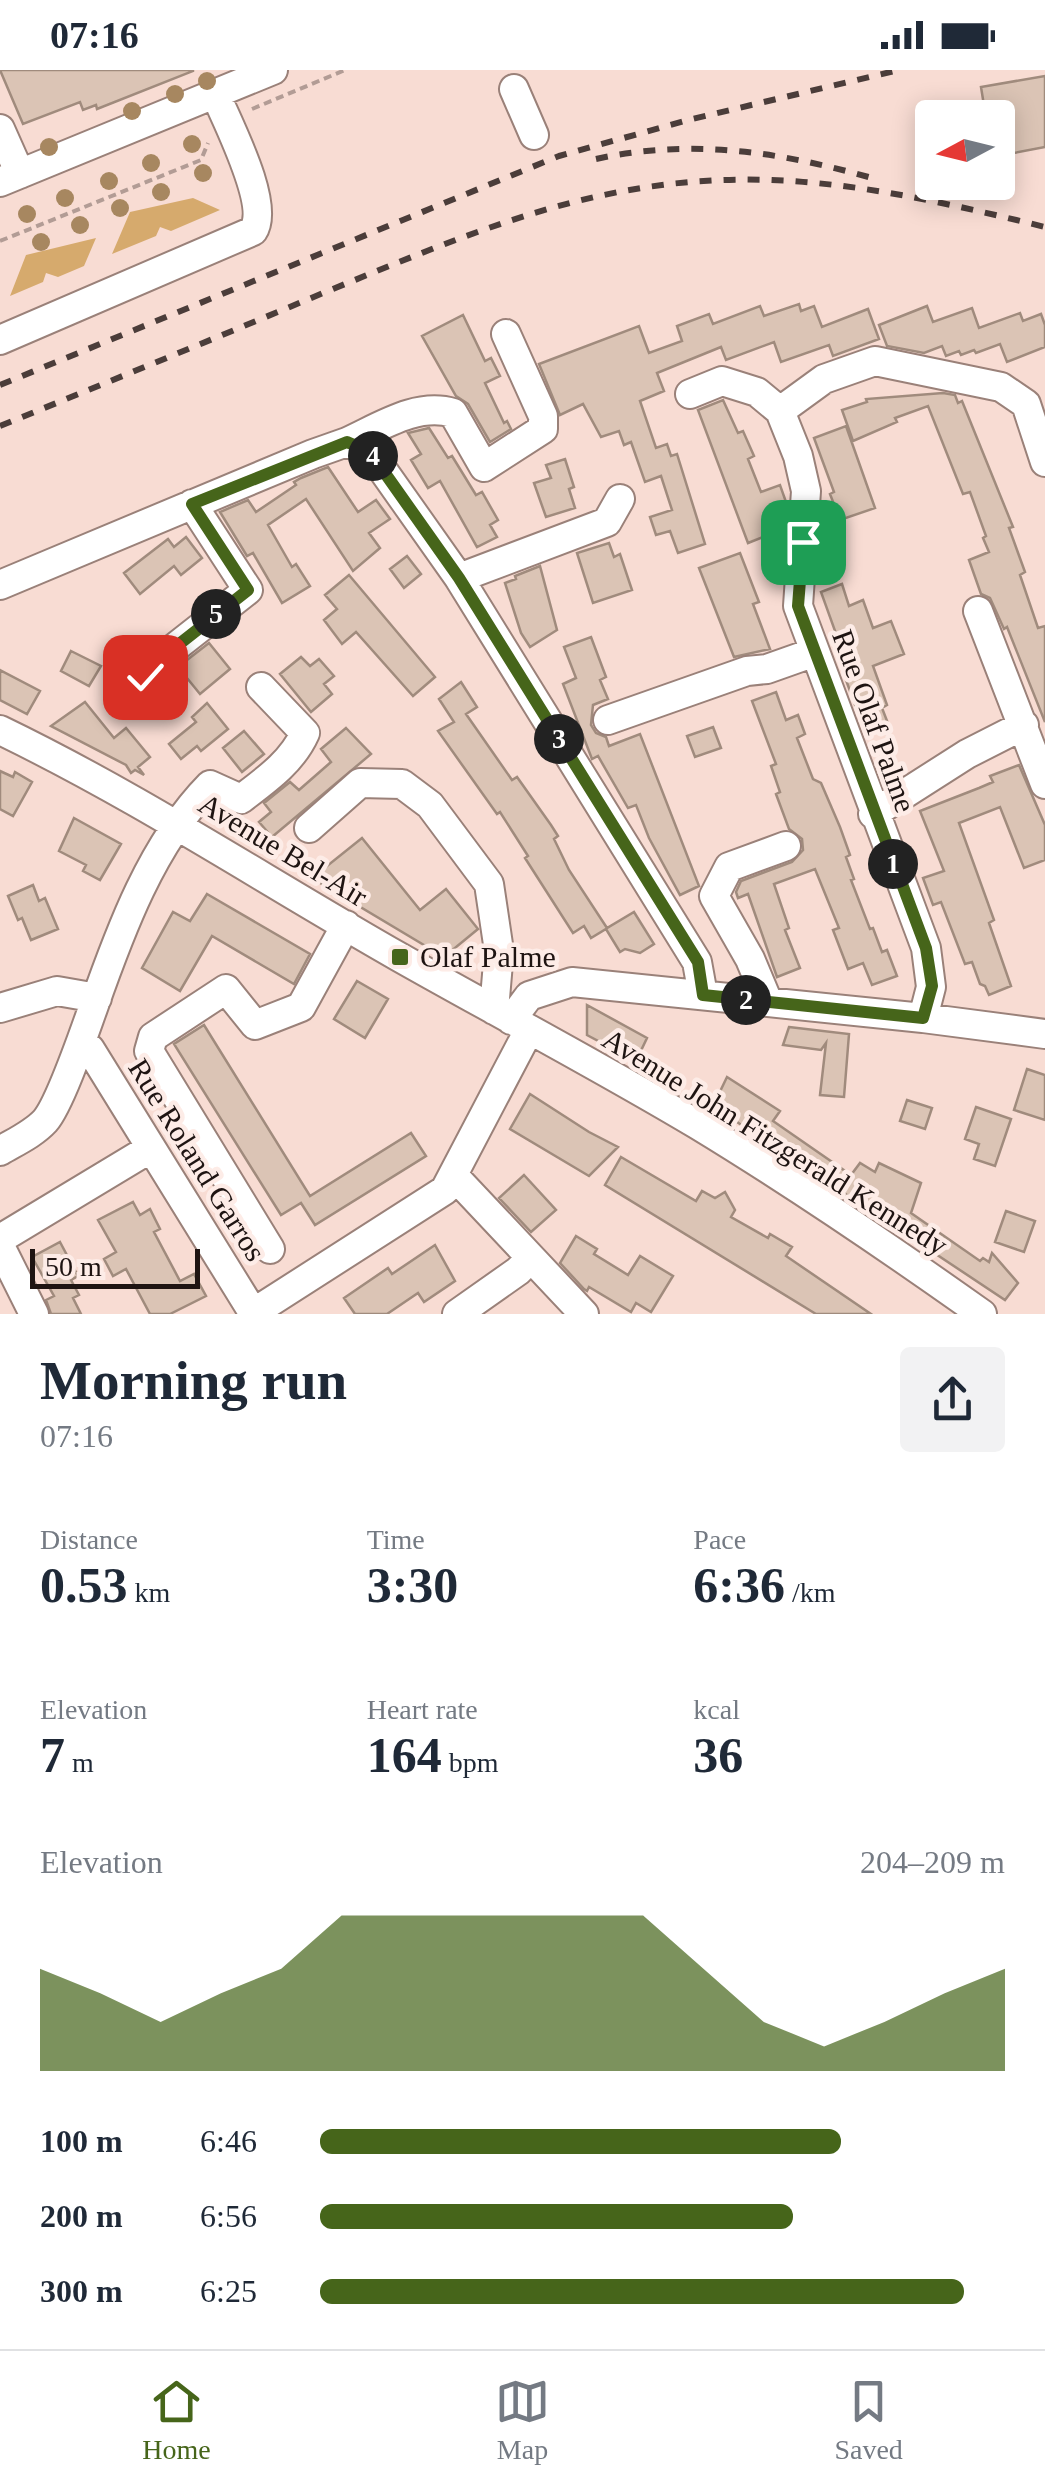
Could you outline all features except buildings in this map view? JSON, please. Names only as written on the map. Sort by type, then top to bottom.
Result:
[{"type":"street","points":[[0,130],[10,178],[273,70]]},
{"type":"street","points":[[514,89],[534,135]]},
{"type":"street","points":[[0,340],[253,231],[258,224],[258,201],[215,92]]},
{"type":"street","points":[[0,585],[424,409],[439,408],[453,413],[484,466],[543,428],[543,416],[506,334]]},
{"type":"street","points":[[690,394],[722,381],[757,392],[780,411],[824,379],[875,361],[1001,387],[1026,404],[1045,462]]},
{"type":"street","name":"Rue Olaf Palme","points":[[780,411],[798,456],[806,492],[798,606],[926,948],[932,986],[923,1018]]},
{"type":"street","points":[[347,442],[370,452],[459,578],[698,962],[703,995]]},
{"type":"street","points":[[459,578],[606,522],[620,499]]},
{"type":"street","points":[[145,677],[164,656],[248,590],[192,504]]},
{"type":"street","points":[[978,611],[1045,784]]},
{"type":"street","points":[[608,720],[747,670],[767,668],[815,652]]},
{"type":"street","points":[[664,716],[720,694],[747,670]]},
{"type":"street","points":[[0,1150],[46,1120],[81,1042],[119,936],[146,880],[192,804],[210,785],[241,799],[274,774],[298,747],[305,733],[261,687]]},
{"type":"street","points":[[873,814],[967,754],[1024,725]]},
{"type":"street","name":"Avenue Bel-Air","points":[[0,730],[69,763],[512,1020]]},
{"type":"street","points":[[309,828],[360,783],[402,784],[430,805],[490,884],[512,1020]]},
{"type":"street","points":[[768,1002],[750,959],[714,896],[730,867],[786,846]]},
{"type":"street","points":[[270,1249],[150,1051],[153,1037],[226,988],[255,1025],[300,1007],[346,925]]},
{"type":"street","points":[[254,1314],[445,1190],[455,1177],[512,1020],[529,996],[572,982],[1045,1034]]},
{"type":"street","points":[[0,1008],[57,991],[96,998]]},
{"type":"street","name":"Avenue John Fitzgerald Kennedy","points":[[512,1020],[698,1125],[882,1242],[982,1314]]},
{"type":"street","name":"Rue Roland Garros","points":[[81,1042],[90,1049],[254,1314]]},
{"type":"street","points":[[34,1314],[0,1242],[152,1148]]},
{"type":"street","points":[[455,1177],[584,1314]]},
{"type":"street","points":[[457,1314],[531,1258]]},
{"type":"path","points":[[0,241],[201,160],[215,125],[346,70]]},
{"type":"shaded area","points":[[193,198],[220,210],[171,231],[160,227],[156,236],[112,254],[130,212]]},
{"type":"shaded area","points":[[96,238],[84,266],[58,277],[46,273],[43,282],[10,296],[26,255]]},
{"type":"railway","points":[[0,385],[559,156],[688,120],[899,70]]},
{"type":"railway","points":[[596,159],[666,149],[735,151],[804,161],[872,178]]},
{"type":"railway","points":[[0,426],[470,235],[618,192],[723,180],[804,182],[925,200],[1045,227]]},
{"type":"place","name":"Olaf Palme","points":[[400,957]]},
{"type":"route","points":[[145,677],[164,656],[248,590],[192,504],[347,442],[370,452],[402,492],[459,578],[698,962],[703,995],[923,1018],[932,986],[926,948],[798,606],[803,542]]}]
